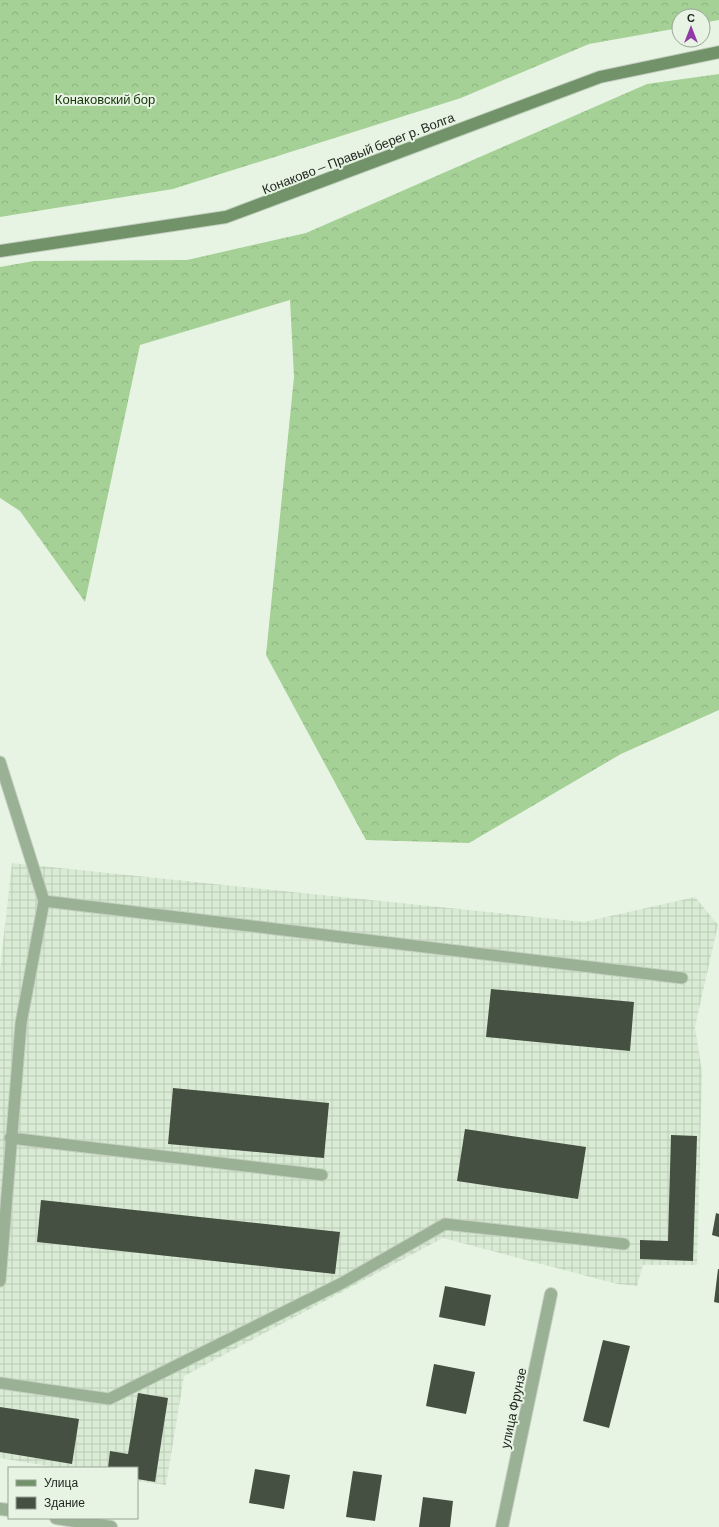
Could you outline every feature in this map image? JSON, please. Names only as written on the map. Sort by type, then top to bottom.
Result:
[{"type":"street","name":"Конаково — Правый берег р. Волга","points":[[0,251],[226,217],[600,77],[719,52]]},
{"type":"street","name":"улица Фрунзе","points":[[502,1527],[551,1294]]},
{"type":"street","points":[[62,1519],[111,1527]]},
{"type":"lane","points":[[0,762],[44,901],[21,1023],[10,1138],[0,1282]]},
{"type":"lane","points":[[44,901],[682,978]]},
{"type":"lane","points":[[10,1138],[322,1175]]},
{"type":"lane","points":[[0,1382],[109,1399],[342,1283],[445,1224],[624,1244]]},
{"type":"shaded area","points":[[12,863],[584,922],[695,897],[718,925],[695,1027],[702,1072],[697,1265],[643,1265],[637,1286],[617,1284],[443,1238],[184,1376],[166,1485],[138,1481],[138,1467],[54,1467],[0,1458],[0,970]]},
{"type":"green space","name":"Конаковский бор","points":[[0,0],[719,0],[719,20],[711,22],[711,8],[671,8],[671,29],[589,44],[461,98],[173,189],[0,217]]},
{"type":"green space","points":[[719,74],[719,710],[621,754],[469,843],[366,840],[266,655],[294,377],[290,300],[140,345],[85,602],[20,511],[0,498],[0,267],[34,261],[187,260],[306,233],[647,84]]},
{"type":"building","points":[[491,989],[634,1002],[630,1051],[486,1037]]},
{"type":"building","points":[[173,1088],[329,1103],[324,1158],[168,1144]]},
{"type":"building","points":[[465,1129],[586,1147],[578,1199],[457,1181]]},
{"type":"building","points":[[671,1135],[697,1136],[693,1261],[640,1259],[640,1240],[668,1241]]},
{"type":"building","points":[[41,1200],[340,1232],[335,1274],[37,1242]]},
{"type":"building","points":[[716,1213],[719,1214],[719,1237],[712,1235]]},
{"type":"building","points":[[719,1269],[719,1303],[714,1302]]},
{"type":"building","points":[[445,1286],[491,1295],[485,1326],[439,1317]]},
{"type":"building","points":[[603,1340],[630,1346],[609,1428],[583,1421]]},
{"type":"building","points":[[434,1364],[475,1372],[466,1414],[426,1406]]},
{"type":"building","points":[[138,1393],[168,1398],[155,1482],[138,1479],[138,1467],[108,1467],[110,1451],[128,1454]]},
{"type":"building","points":[[0,1407],[79,1419],[72,1464],[0,1452]]},
{"type":"building","points":[[255,1469],[290,1475],[284,1509],[249,1503]]},
{"type":"building","points":[[353,1471],[382,1475],[375,1521],[346,1517]]},
{"type":"building","points":[[423,1497],[453,1501],[450,1527],[419,1527]]}]
